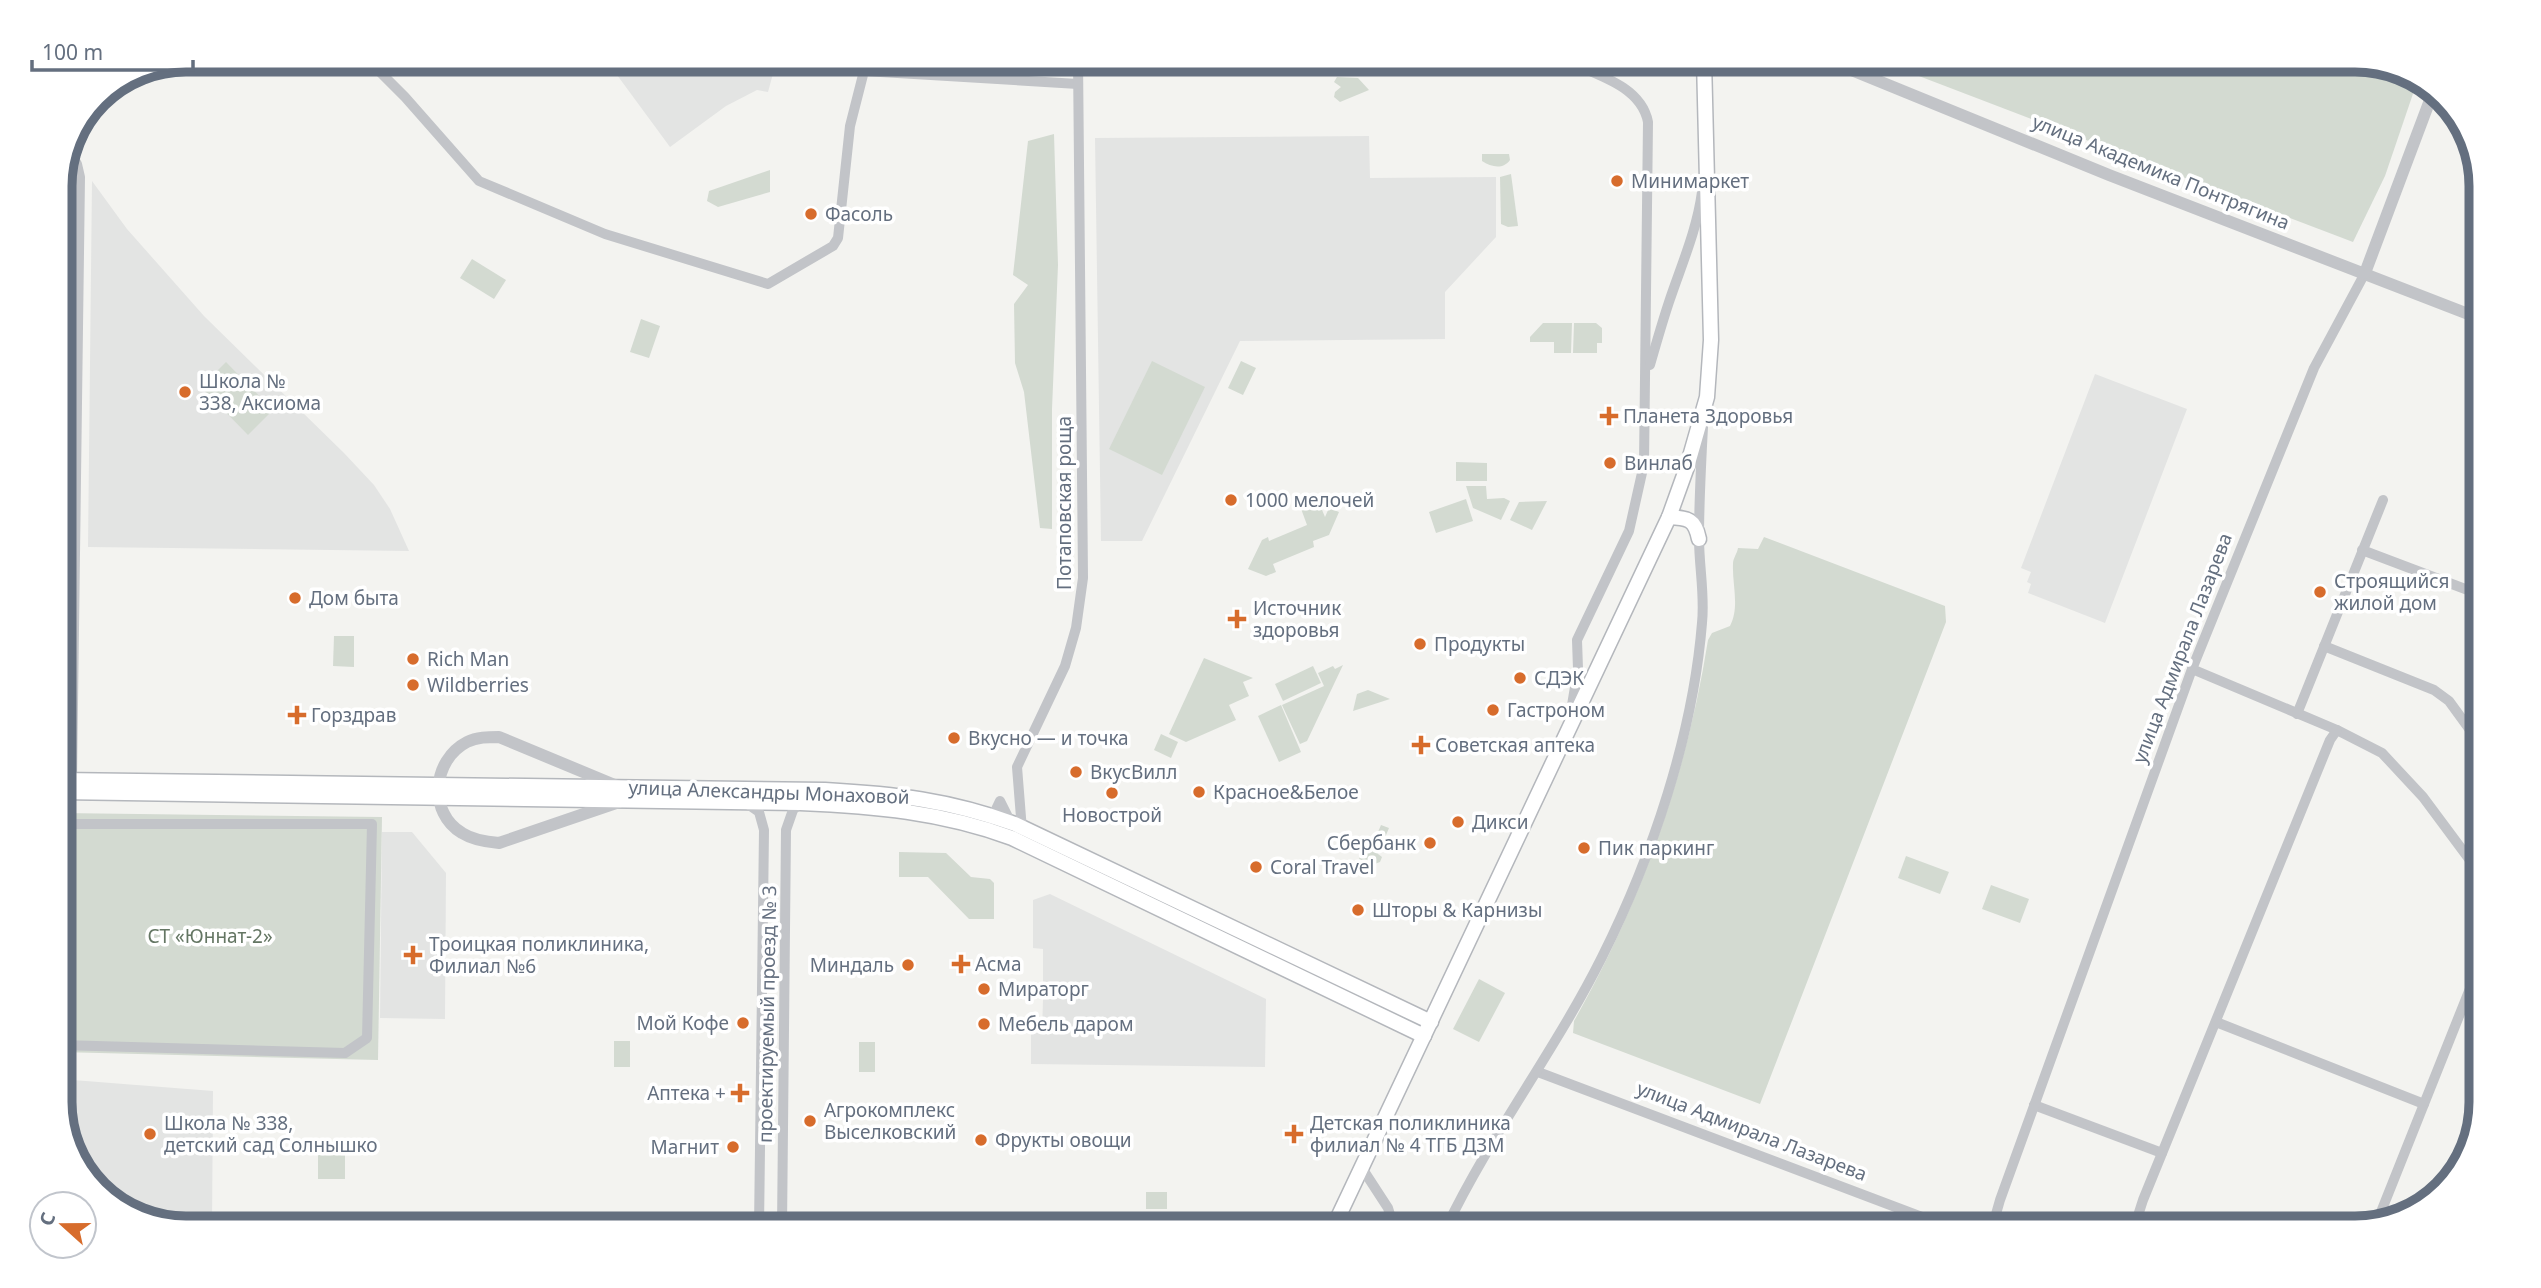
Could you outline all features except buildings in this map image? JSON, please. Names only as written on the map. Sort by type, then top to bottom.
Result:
[{"type":"main road","points":[[1339,1216],[1669,517],[1703,412],[1707,397],[1711,340],[1704,72]]},
{"type":"main road","points":[[1669,517],[1684,518],[1692,522],[1699,539]]},
{"type":"main road","name":"улица Александры Монаховой","points":[[72,780],[438,792]]},
{"type":"main road","name":"улица Александры Монаховой","points":[[72,792],[877,793],[943,802],[990,822],[1060,860],[1427,1029]]},
{"type":"main road","name":"улица Александры Монаховой","points":[[621,794],[744,803],[892,808],[990,822]]},
{"type":"street","points":[[380,72],[479,181],[605,234],[768,284],[834,246],[838,238],[850,126],[864,72]]},
{"type":"street","points":[[880,72],[1078,84]]},
{"type":"street","name":"Потаповская роща","points":[[990,822],[1000,801],[1023,849],[1017,767],[1061,675],[1080,607],[1084,536],[1078,72]]},
{"type":"street","points":[[1562,744],[1576,684],[1577,640],[1629,531],[1646,452],[1647,114],[1642,104],[1626,89],[1590,72]]},
{"type":"street","name":"улица Академика Понтрягина","points":[[1856,72],[2109,175],[2469,314]]},
{"type":"street","name":"улица Адмирала Лазарева","points":[[1996,1216],[2192,669],[2314,368],[2365,273],[2429,99]]},
{"type":"street","points":[[1646,378],[1700,208],[1707,153]]},
{"type":"street","points":[[72,522],[80,177],[75,161]]},
{"type":"street","points":[[1647,299],[1650,306],[1660,309],[1669,302]]},
{"type":"street","points":[[1453,1216],[1495,1138],[1538,1072],[1602,956],[1632,890],[1660,813],[1684,733],[1697,658],[1703,594],[1699,539],[1703,412]]},
{"type":"street","points":[[2297,714],[2383,500]]},
{"type":"street","points":[[2362,550],[2469,591]]},
{"type":"street","points":[[2324,646],[2434,690],[2449,701],[2469,728]]},
{"type":"street","points":[[2192,669],[2337,730],[2382,753],[2423,797],[2469,859]]},
{"type":"street","points":[[2138,1216],[2330,740],[2337,730]]},
{"type":"street","points":[[482,737],[499,737],[621,794],[499,843],[481,841],[461,833],[450,823],[438,792],[446,761],[456,750],[467,742],[482,737]]},
{"type":"street","name":"проектируемый проезд № 3","points":[[744,803],[759,812],[764,830],[759,1216]]},
{"type":"street","name":"проектируемый проезд № 3","points":[[782,1216],[786,830],[793,810],[800,803]]},
{"type":"street","points":[[72,824],[372,824],[367,1038],[345,1053],[72,1045]]},
{"type":"street","points":[[2381,1213],[2469,993]]},
{"type":"street","points":[[2216,1022],[2424,1104]]},
{"type":"street","name":"улица Адмирала Лазарева","points":[[1538,1072],[1919,1216]]},
{"type":"street","points":[[2034,1105],[2162,1153]]},
{"type":"street","points":[[1362,1168],[1390,1216]]},
{"type":"shaded area","points":[[615,72],[773,72],[768,92],[757,90],[726,106],[670,147]]},
{"type":"shaded area","points":[[1369,136],[1370,178],[1496,177],[1496,237],[1445,292],[1445,339],[1240,341],[1142,541],[1101,541],[1095,138]]},
{"type":"shaded area","name":"Школа № 338, Аксиома","points":[[92,181],[127,229],[204,316],[374,485],[390,509],[409,551],[88,547]]},
{"type":"shaded area","points":[[2095,374],[2187,409],[2105,623],[2028,593],[2031,584],[2027,582],[2031,572],[2021,568]]},
{"type":"shaded area","name":"Троицкая поликлиника, Филиал №6","points":[[382,832],[412,832],[446,873],[445,1019],[380,1018]]},
{"type":"shaded area","points":[[1050,894],[1266,999],[1265,1067],[1031,1064],[1031,1032],[1042,1032],[1043,1000],[1043,949],[1033,948],[1033,900]]},
{"type":"shaded area","name":"Школа № 338, детский сад Солнышко","points":[[72,1080],[213,1091],[212,1216],[171,1215],[157,1212],[123,1197],[100,1177],[78,1139],[72,1109]]},
{"type":"green space","points":[[1908,72],[2355,72],[2392,78],[2415,89],[2385,176],[2353,242]]},
{"type":"green space","points":[[1337,77],[1358,78],[1369,90],[1340,102],[1334,97],[1341,87],[1334,82]]},
{"type":"green space","points":[[1054,134],[1058,265],[1052,409],[1052,529],[1040,528],[1024,392],[1015,363],[1014,304],[1028,285],[1013,275],[1028,141]]},
{"type":"green space","points":[[1482,154],[1509,154],[1510,160],[1504,165],[1493,166],[1482,161]]},
{"type":"green space","points":[[770,170],[770,192],[718,207],[707,201],[709,191]]},
{"type":"green space","points":[[1511,174],[1518,226],[1508,227],[1501,224],[1500,177]]},
{"type":"green space","points":[[472,259],[506,280],[494,299],[460,278]]},
{"type":"green space","points":[[641,319],[660,326],[649,358],[630,352]]},
{"type":"green space","points":[[1543,323],[1572,323],[1571,353],[1554,353],[1554,342],[1530,342],[1530,337]]},
{"type":"green space","points":[[1574,323],[1596,323],[1602,328],[1602,343],[1597,343],[1597,353],[1573,353]]},
{"type":"green space","points":[[1152,361],[1205,387],[1162,475],[1109,449]]},
{"type":"green space","points":[[1241,361],[1256,368],[1243,395],[1228,388]]},
{"type":"green space","points":[[226,362],[273,410],[248,435],[201,387]]},
{"type":"green space","points":[[1456,462],[1487,463],[1487,481],[1456,481]]},
{"type":"green space","points":[[1466,486],[1486,486],[1487,499],[1504,498],[1510,501],[1501,520],[1473,508]]},
{"type":"green space","points":[[1296,495],[1320,505],[1325,517],[1329,508],[1339,512],[1329,535],[1313,541],[1314,547],[1273,564],[1276,572],[1266,576],[1248,569],[1262,540],[1268,537],[1269,541],[1307,525]]},
{"type":"green space","points":[[1466,499],[1473,521],[1436,533],[1429,512]]},
{"type":"green space","points":[[1547,501],[1532,530],[1510,520],[1519,502]]},
{"type":"green space","points":[[1764,537],[1945,606],[1946,622],[1760,1104],[1573,1033],[1574,1021],[1620,931],[1658,837],[1688,739],[1708,640],[1712,633],[1730,626],[1733,619],[1733,564],[1738,548],[1758,549]]},
{"type":"green space","points":[[334,636],[354,636],[354,667],[333,666]]},
{"type":"green space","points":[[1204,658],[1253,678],[1243,682],[1249,696],[1229,705],[1236,720],[1186,742],[1169,734]]},
{"type":"green space","points":[[1343,665],[1307,741],[1300,744],[1282,705],[1324,686],[1318,673]]},
{"type":"green space","points":[[1313,666],[1321,683],[1283,701],[1275,684]]},
{"type":"green space","points":[[1368,690],[1390,699],[1353,711],[1357,694]]},
{"type":"green space","points":[[1281,705],[1301,752],[1279,762],[1258,716]]},
{"type":"green space","points":[[1161,734],[1178,742],[1171,758],[1154,750]]},
{"type":"green space","name":"СТ «Юннат-2»","points":[[72,813],[382,817],[378,1060],[72,1052]]},
{"type":"green space","points":[[1381,825],[1389,828],[1378,854],[1382,857],[1380,862],[1372,865],[1359,859],[1364,848],[1370,851]]},
{"type":"green space","points":[[899,852],[946,853],[971,877],[990,879],[994,883],[994,919],[969,919],[928,877],[899,877]]},
{"type":"green space","points":[[1906,856],[1949,872],[1940,894],[1898,878]]},
{"type":"green space","points":[[1991,885],[2029,899],[2020,923],[1982,909]]},
{"type":"green space","points":[[1479,979],[1505,993],[1479,1042],[1453,1029]]},
{"type":"green space","points":[[614,1041],[630,1041],[630,1067],[614,1067]]},
{"type":"green space","points":[[859,1042],[875,1042],[875,1072],[859,1072]]},
{"type":"green space","points":[[318,1153],[345,1153],[345,1179],[318,1179]]},
{"type":"green space","points":[[1146,1192],[1167,1192],[1167,1209],[1146,1209]]},
{"type":"place","name":"Минимаркет","points":[[1617,181]]},
{"type":"place","name":"Фасоль","points":[[811,214]]},
{"type":"place","name":"Школа № 338, Аксиома","points":[[185,392]]},
{"type":"place","name":"Планета Здоровья","points":[[1609,416]]},
{"type":"place","name":"Винлаб","points":[[1610,463]]},
{"type":"place","name":"1000 мелочей","points":[[1231,500]]},
{"type":"place","name":"Строящийся жилой дом","points":[[2320,592]]},
{"type":"place","name":"Дом быта","points":[[295,598]]},
{"type":"place","name":"Источник здоровья","points":[[1237,619]]},
{"type":"place","name":"Продукты","points":[[1420,644]]},
{"type":"place","name":"Rich Man","points":[[413,659]]},
{"type":"place","name":"СДЭК","points":[[1520,678]]},
{"type":"place","name":"Wildberries","points":[[413,685]]},
{"type":"place","name":"Гастроном","points":[[1493,710]]},
{"type":"place","name":"Горздрав","points":[[297,715]]},
{"type":"place","name":"Вкусно — и точка","points":[[954,738]]},
{"type":"place","name":"Советская аптека","points":[[1421,745]]},
{"type":"place","name":"ВкусВилл","points":[[1076,772]]},
{"type":"place","name":"Красное&Белое","points":[[1199,792]]},
{"type":"place","name":"Новострой","points":[[1112,793]]},
{"type":"place","name":"Дикси","points":[[1458,822]]},
{"type":"place","name":"Сбербанк","points":[[1430,843]]},
{"type":"place","name":"Пик паркинг","points":[[1584,848]]},
{"type":"place","name":"Coral Travel","points":[[1256,867]]},
{"type":"place","name":"Шторы & Карнизы","points":[[1358,910]]},
{"type":"place","name":"Троицкая поликлиника, Филиал №6","points":[[413,955]]},
{"type":"place","name":"Асма","points":[[961,964]]},
{"type":"place","name":"Миндаль","points":[[908,965]]},
{"type":"place","name":"Мираторг","points":[[984,989]]},
{"type":"place","name":"Мой Кофе","points":[[743,1023]]},
{"type":"place","name":"Мебель даром","points":[[984,1024]]},
{"type":"place","name":"Аптека +","points":[[740,1093]]},
{"type":"place","name":"Агрокомплекс Выселковский","points":[[810,1121]]},
{"type":"place","name":"Школа № 338, детский сад Солнышко","points":[[150,1134]]},
{"type":"place","name":"Детская поликлиника филиал № 4 ТГБ ДЗМ","points":[[1294,1134]]},
{"type":"place","name":"Фрукты овощи","points":[[981,1140]]},
{"type":"place","name":"Магнит","points":[[733,1147]]}]
